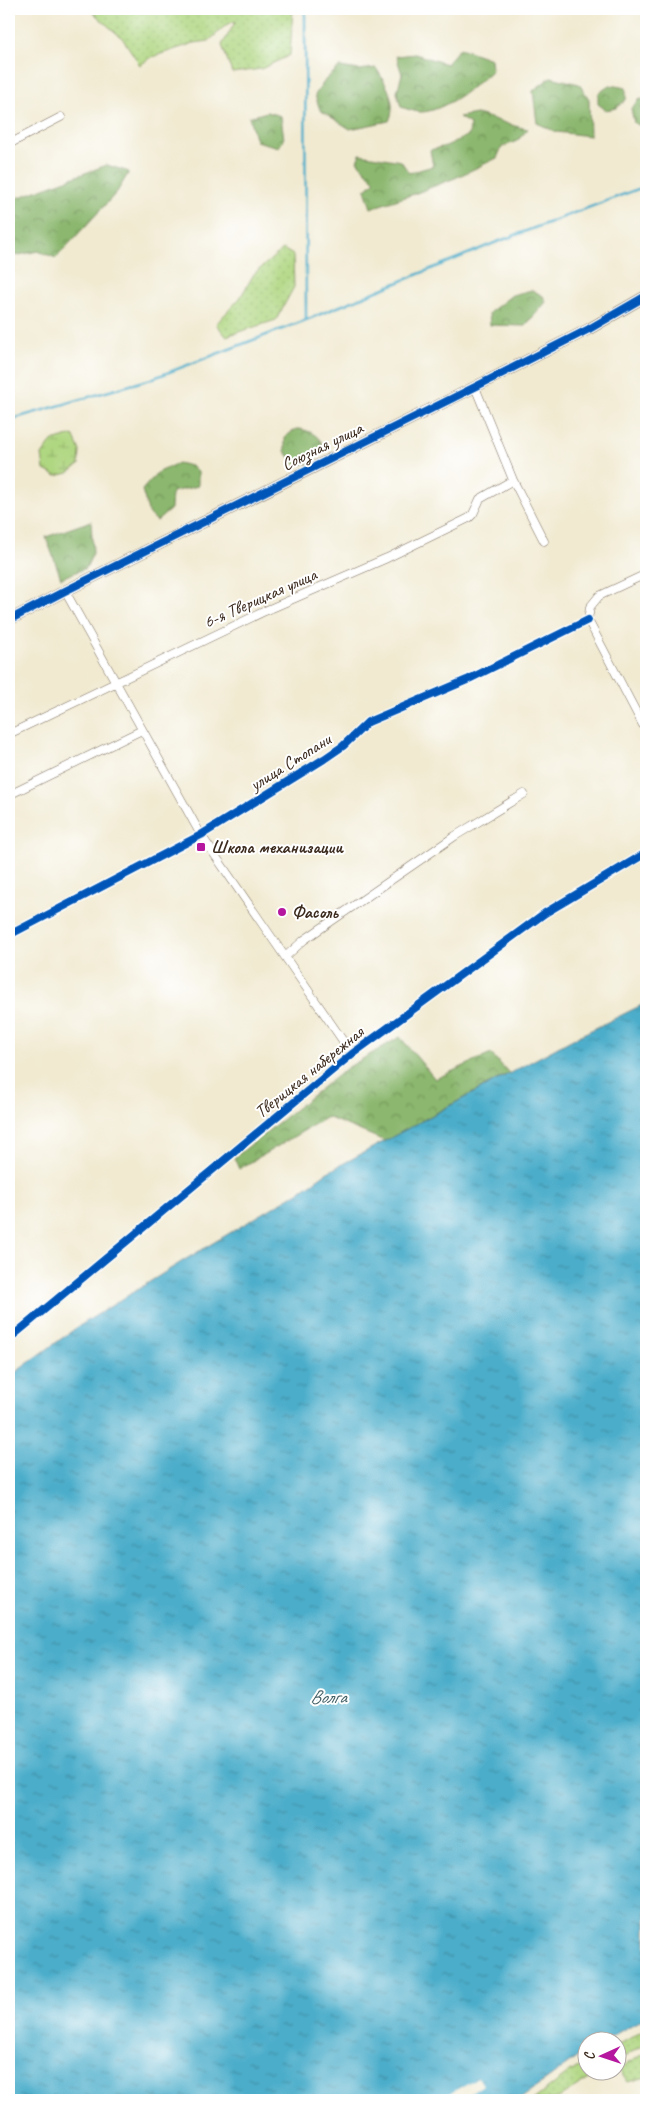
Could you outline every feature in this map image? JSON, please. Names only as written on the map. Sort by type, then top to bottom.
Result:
[{"type":"street","points":[[9,144],[61,117]]},
{"type":"street","name":"Союзная улица","points":[[9,620],[475,387],[589,329],[646,296]]},
{"type":"street","points":[[475,387],[513,480],[544,541]]},
{"type":"street","name":"6-я Тверицкая улица","points":[[9,734],[265,611],[387,558],[462,521],[473,514],[480,499],[513,480]]},
{"type":"street","points":[[646,574],[599,596],[590,607],[588,620],[646,731]]},
{"type":"street","points":[[64,591],[201,836],[352,1054]]},
{"type":"street","name":"улица Стопани","points":[[9,935],[201,836],[324,760],[343,746],[368,722],[467,680],[588,620]]},
{"type":"street","points":[[9,795],[142,730]]},
{"type":"street","points":[[285,957],[304,940],[455,836],[524,794]]},
{"type":"street","name":"Тверицкая набережная","points":[[9,1339],[352,1054],[545,913],[646,853]]},
{"type":"street","points":[[568,2100],[582,2100]]},
{"type":"green space","points":[[89,9],[293,9],[290,55],[261,69],[232,73],[222,45],[236,21],[226,25],[209,41],[194,43],[152,57],[140,65],[123,39]]},
{"type":"green space","points":[[460,48],[491,59],[492,70],[469,90],[439,108],[421,112],[401,107],[397,92],[402,74],[396,56],[415,54],[446,64]]},
{"type":"green space","points":[[340,67],[359,70],[376,68],[390,93],[392,107],[389,121],[350,129],[320,110],[315,95],[326,79]]},
{"type":"green space","points":[[551,77],[579,84],[589,99],[590,136],[556,132],[537,123],[533,91]]},
{"type":"green space","points":[[610,85],[626,88],[626,100],[616,108],[606,110],[598,104],[598,94]]},
{"type":"green space","points":[[640,99],[646,100],[646,128],[634,123],[631,108]]},
{"type":"green space","points":[[267,112],[281,116],[284,139],[279,147],[256,141],[249,117]]},
{"type":"green space","points":[[476,114],[528,129],[517,141],[502,147],[497,158],[455,178],[371,208],[365,190],[375,181],[357,161],[360,154],[401,161],[409,173],[433,166],[430,150],[446,146],[469,135],[470,124],[459,117]]},
{"type":"green space","points":[[107,165],[129,172],[117,192],[56,258],[38,251],[9,257],[9,201]]},
{"type":"green space","points":[[283,249],[293,255],[294,287],[276,320],[226,336],[216,324],[240,298],[254,274]]},
{"type":"green space","points":[[532,290],[543,296],[546,302],[525,326],[490,325],[489,313],[512,295]]},
{"type":"green space","points":[[296,429],[310,432],[318,438],[323,446],[324,451],[310,463],[296,465],[285,451],[285,437]]},
{"type":"green space","points":[[73,435],[80,451],[79,465],[68,473],[56,476],[44,470],[42,455],[52,441]]},
{"type":"green space","points":[[178,463],[191,466],[198,472],[198,486],[172,492],[171,509],[157,521],[149,514],[142,490],[158,472]]},
{"type":"green space","points":[[91,521],[93,553],[86,568],[61,578],[46,537]]},
{"type":"green space","points":[[400,1037],[435,1079],[491,1054],[509,1073],[385,1141],[327,1117],[239,1169],[234,1158],[347,1068]]},
{"type":"green space","points":[[646,2029],[646,2043],[628,2055],[628,2039]]},
{"type":"green space","points":[[646,2052],[646,2077],[628,2082],[628,2063]]},
{"type":"green space","points":[[578,2067],[578,2082],[585,2082],[557,2099],[533,2100]]},
{"type":"water","name":"Волга","points":[[646,1003],[646,2017],[619,2032],[578,2032],[578,2057],[519,2100],[9,2100],[9,1377],[76,1328],[186,1259],[302,1190],[326,1173],[571,1040]]},
{"type":"pier","points":[[478,2077],[483,2085],[469,2094],[471,2098],[468,2100],[439,2100]]},
{"type":"waterway","points":[[305,9],[306,320]]},
{"type":"waterway","points":[[9,420],[151,379],[306,320],[497,242],[646,186]]},
{"type":"cycle path","points":[[9,620],[475,387],[589,329],[646,296]]},
{"type":"cycle path","points":[[9,935],[201,835],[324,759],[343,746],[368,722],[467,680],[588,620]]},
{"type":"cycle path","points":[[9,1339],[352,1054],[545,913],[646,853]]},
{"type":"place","name":"Школа механизации","points":[[201,847]]},
{"type":"place","name":"Фасоль","points":[[282,912]]}]
